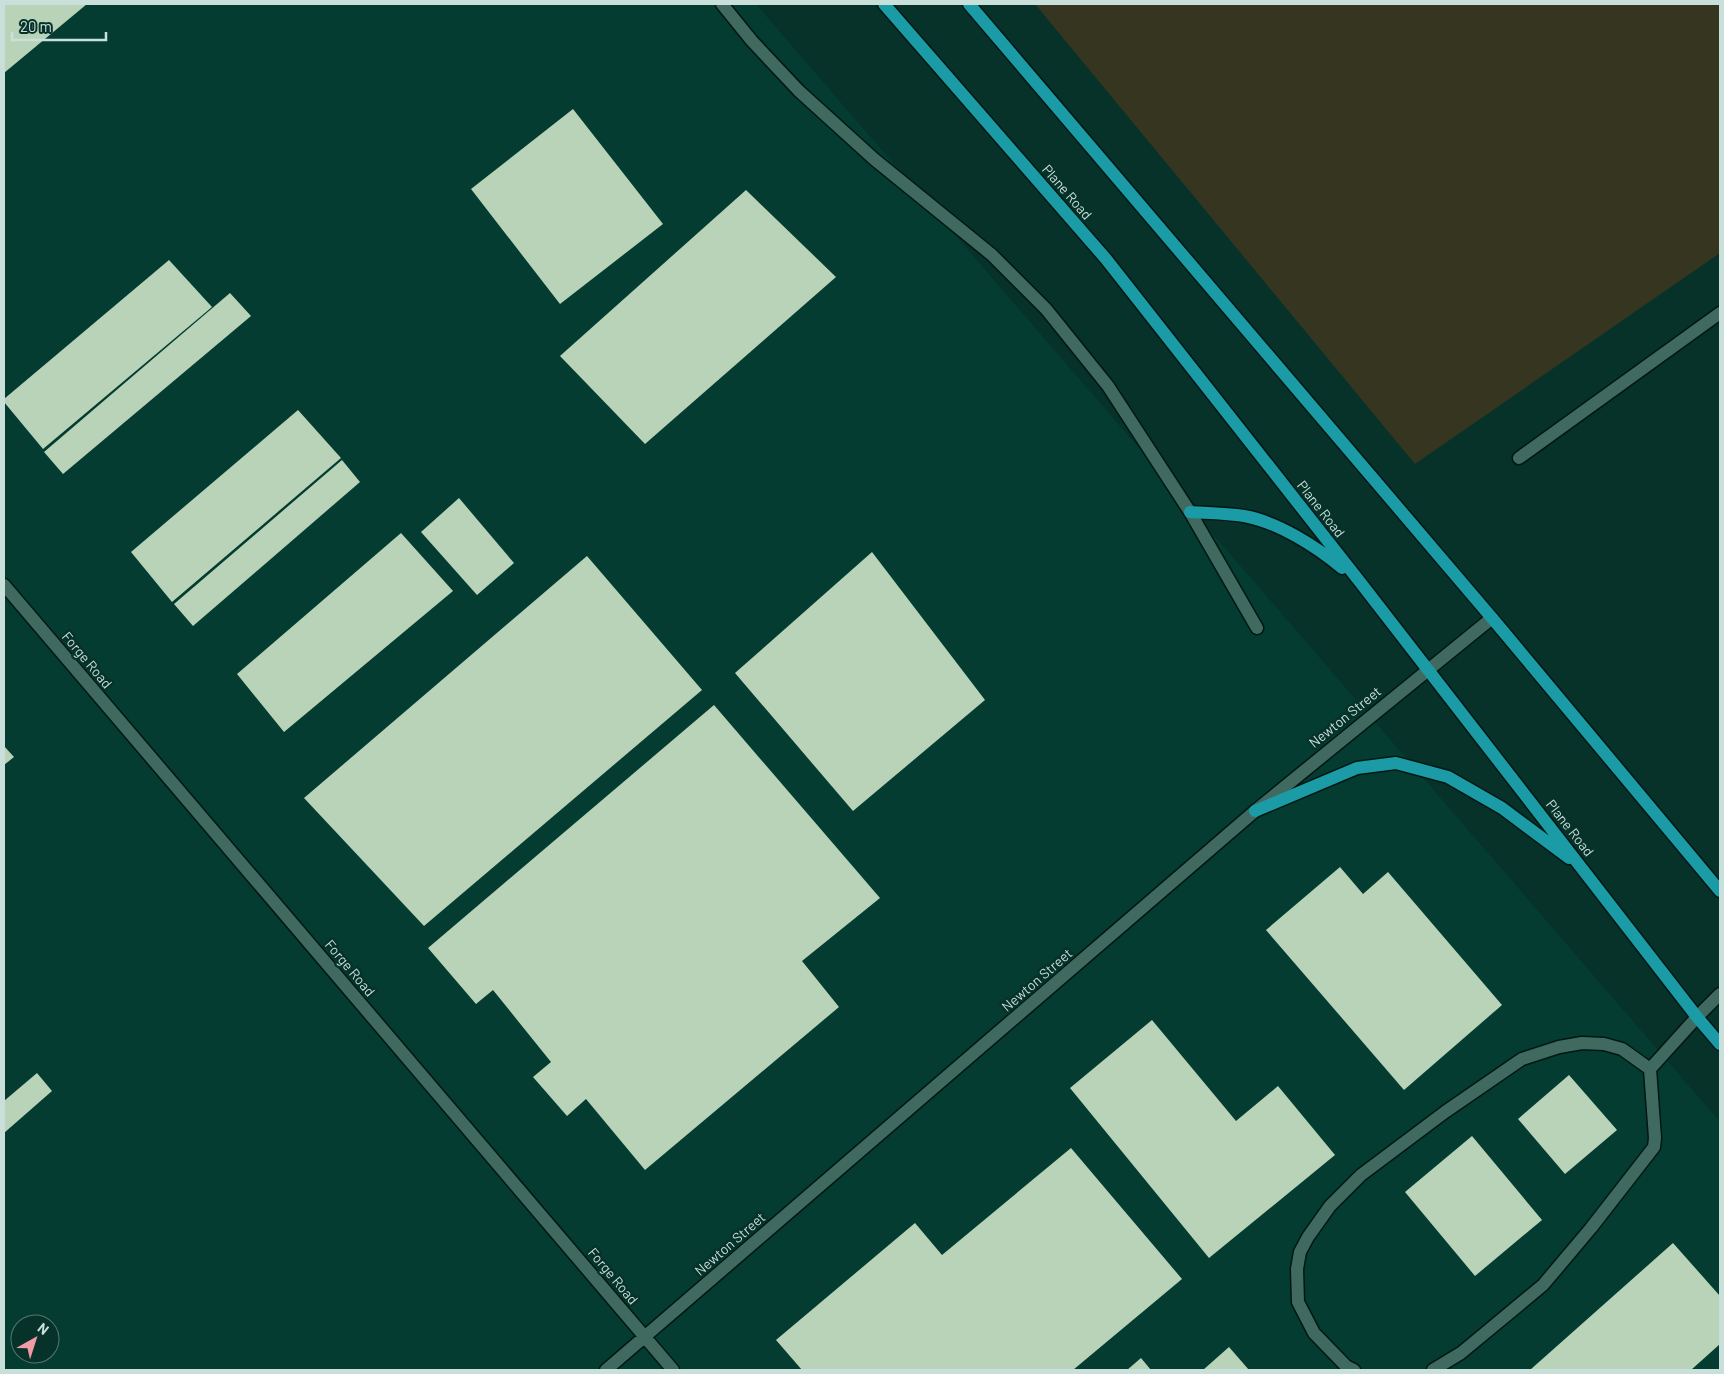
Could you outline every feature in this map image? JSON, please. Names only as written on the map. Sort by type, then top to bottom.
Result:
[{"type":"main road","name":"Plane Road","points":[[884,4],[1106,259],[1720,1044]]},
{"type":"main road","points":[[969,4],[1492,618],[1720,891]]},
{"type":"main road","points":[[1190,512],[1246,517],[1270,525],[1299,538],[1322,552],[1360,582]]},
{"type":"main road","points":[[1255,811],[1357,768],[1396,763],[1448,777],[1502,808],[1583,868]]},
{"type":"street","points":[[722,4],[752,41],[799,91],[874,159],[992,255],[1046,309],[1108,386],[1190,512],[1257,628]]},
{"type":"street","points":[[1519,458],[1720,313]]},
{"type":"street","name":"Forge Road","points":[[4,585],[673,1370]]},
{"type":"street","name":"Newton Street","points":[[606,1370],[1255,811],[1492,618]]},
{"type":"street","points":[[1433,1370],[1461,1353],[1542,1285],[1592,1228],[1654,1147],[1650,1069],[1697,1016],[1720,994]]},
{"type":"street","points":[[1354,1370],[1346,1366],[1314,1333],[1298,1302],[1297,1270],[1300,1252],[1330,1206],[1362,1175],[1445,1112],[1522,1059],[1559,1047],[1582,1043],[1604,1044],[1622,1050],[1650,1069]]},
{"type":"shaded area","points":[[4,4],[756,4],[1720,1122],[1720,1370],[4,1370]]},
{"type":"shaded area","points":[[1035,4],[1720,4],[1720,253],[1415,464]]},
{"type":"building","points":[[4,4],[87,4],[4,73]]},
{"type":"building","points":[[573,109],[663,224],[560,304],[471,189]]},
{"type":"building","points":[[746,190],[836,277],[645,444],[560,356]]},
{"type":"building","points":[[169,260],[212,307],[43,449],[4,402],[4,399]]},
{"type":"building","points":[[230,293],[251,316],[63,474],[44,452]]},
{"type":"building","points":[[298,410],[341,458],[172,602],[131,552]]},
{"type":"building","points":[[342,460],[360,482],[193,626],[174,604]]},
{"type":"building","points":[[459,498],[514,563],[477,595],[421,532]]},
{"type":"building","points":[[401,533],[453,591],[284,732],[237,674]]},
{"type":"building","points":[[872,552],[985,700],[853,811],[735,673]]},
{"type":"building","points":[[587,556],[702,690],[424,926],[304,798]]},
{"type":"building","points":[[714,705],[880,898],[802,961],[839,1007],[645,1170],[586,1099],[567,1116],[533,1077],[551,1062],[493,990],[476,1004],[428,948]]},
{"type":"building","points":[[4,746],[14,757],[4,765]]},
{"type":"building","points":[[1340,867],[1363,894],[1388,872],[1502,1005],[1404,1090],[1266,930]]},
{"type":"building","points":[[1152,1020],[1236,1121],[1278,1086],[1335,1155],[1209,1258],[1070,1088]]},
{"type":"building","points":[[37,1073],[52,1091],[4,1133],[4,1101]]},
{"type":"building","points":[[1569,1075],[1617,1130],[1565,1174],[1518,1119]]},
{"type":"building","points":[[1472,1136],[1542,1220],[1475,1276],[1405,1192]]},
{"type":"building","points":[[1071,1148],[1182,1279],[1073,1370],[802,1370],[776,1340],[915,1223],[942,1255]]},
{"type":"building","points":[[1673,1243],[1720,1296],[1720,1344],[1691,1370],[1530,1370]]},
{"type":"building","points":[[1229,1347],[1249,1370],[1203,1370]]},
{"type":"building","points":[[1141,1358],[1151,1370],[1127,1370]]}]
